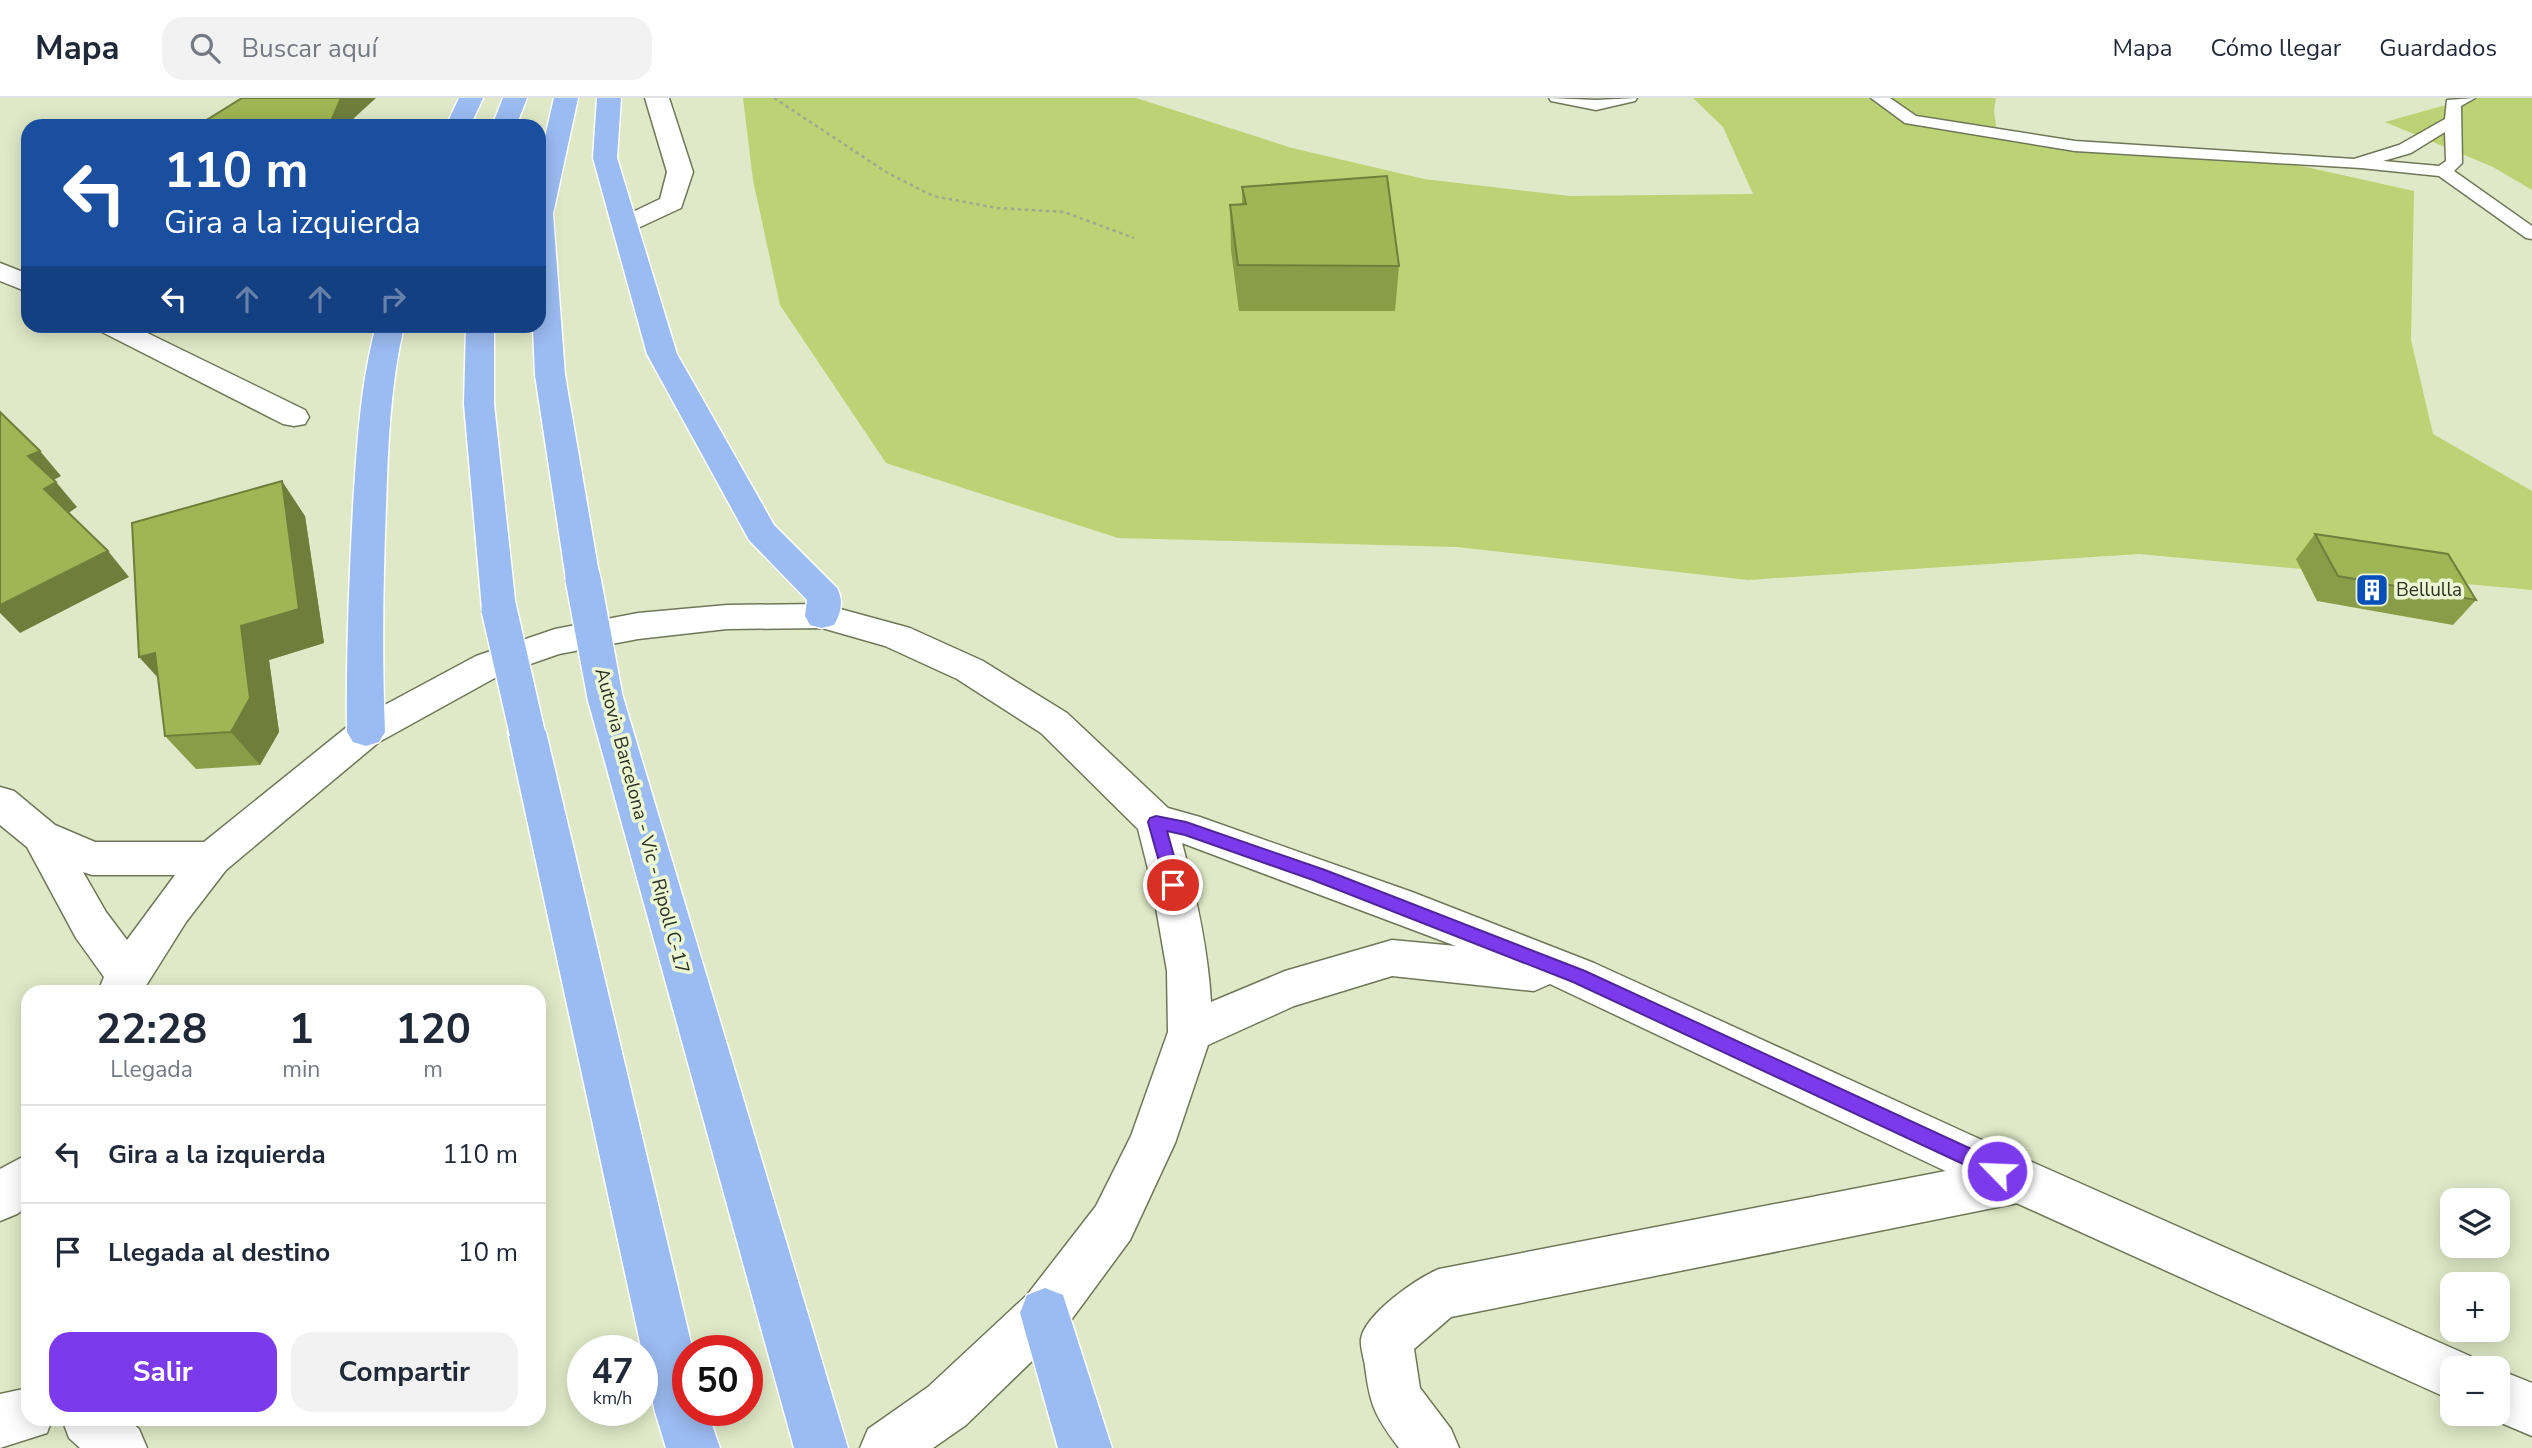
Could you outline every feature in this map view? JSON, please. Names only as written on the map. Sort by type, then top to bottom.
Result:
[{"type":"highway","points":[[461,119],[471,98]]},
{"type":"highway","points":[[507,119],[515,98]]},
{"type":"highway","name":"Autovia Barcelona - Vic - Ripoll C-17","points":[[546,187],[566,98]]},
{"type":"highway","points":[[609,98],[605,158],[662,354],[761,532],[825,597],[822,616]]},
{"type":"highway","name":"Autovia Barcelona - Vic - Ripoll C-17","points":[[546,311],[550,375],[583,579],[606,697],[821,1448]]},
{"type":"highway","points":[[366,732],[365,609],[372,461],[383,350],[388,333]]},
{"type":"highway","points":[[480,333],[479,404],[499,609],[687,1430]]},
{"type":"highway","points":[[1045,1313],[1085,1448]]},
{"type":"main road","points":[[625,226],[672,203],[680,173],[657,98]]},
{"type":"main road","points":[[0,271],[21,281]]},
{"type":"main road","points":[[126,333],[294,417]]},
{"type":"main road","points":[[41,836],[124,983],[171,910],[212,858],[366,732],[489,665],[555,642],[638,626],[727,617],[822,616],[897,637],[970,670],[1054,723],[1156,822],[1173,885],[1188,971],[1190,1032],[1152,1143],[1113,1223],[1045,1313],[947,1406],[887,1448]]},
{"type":"main road","points":[[0,802],[41,836],[92,859],[212,858]]},
{"type":"main road","points":[[1156,822],[1186,828],[1332,880],[1579,976],[2018,1180],[2440,1369]]},
{"type":"main road","points":[[1190,1032],[1285,990],[1392,958],[1579,976]]},
{"type":"main road","points":[[1432,1448],[1395,1399],[1387,1339],[1439,1294],[2018,1180]]},
{"type":"main road","points":[[0,1198],[21,1182]]},
{"type":"main road","points":[[2510,1401],[2532,1410]]},
{"type":"main road","points":[[0,1421],[21,1416]]},
{"type":"main road","points":[[96,1426],[120,1448]]},
{"type":"lane","points":[[1565,99],[1596,105],[1629,98]]},
{"type":"lane","points":[[1879,98],[1911,120],[2075,146],[2443,172],[2532,234]]},
{"type":"lane","points":[[2443,172],[2454,163],[2453,103],[2467,98]]},
{"type":"lane","points":[[2355,164],[2405,149],[2453,121]]},
{"type":"path","points":[[774,98],[886,172],[933,196],[996,208],[1064,212],[1134,238]]},
{"type":"green space","points":[[743,98],[1136,98],[1292,148],[1424,179],[1570,196],[1753,194],[1723,127],[1693,98],[1996,98],[1994,110],[1997,135],[2275,160],[2414,191],[2411,340],[2433,434],[2532,491],[2532,590],[2139,554],[1748,580],[1457,547],[1118,538],[886,463],[780,305],[753,180]]},
{"type":"green space","points":[[2456,98],[2532,98],[2532,190],[2493,167],[2385,122],[2453,103]]},
{"type":"building","points":[[242,98],[341,98],[332,119],[208,119]]},
{"type":"building","points":[[1387,176],[1399,266],[1238,265],[1230,205],[1246,204],[1242,187]]},
{"type":"building","points":[[0,412],[40,451],[28,456],[56,482],[44,489],[108,551],[0,605]]},
{"type":"building","points":[[282,481],[299,609],[241,626],[250,698],[231,732],[165,736],[155,653],[139,657],[132,523]]},
{"type":"building","points":[[2315,534],[2448,554],[2476,600],[2338,576]]},
{"type":"place","name":"Bellulla","points":[[2372,590]]},
{"type":"route","points":[[1173,885],[1156,822],[1186,828],[1319,875],[1579,976],[1997,1171]]}]
